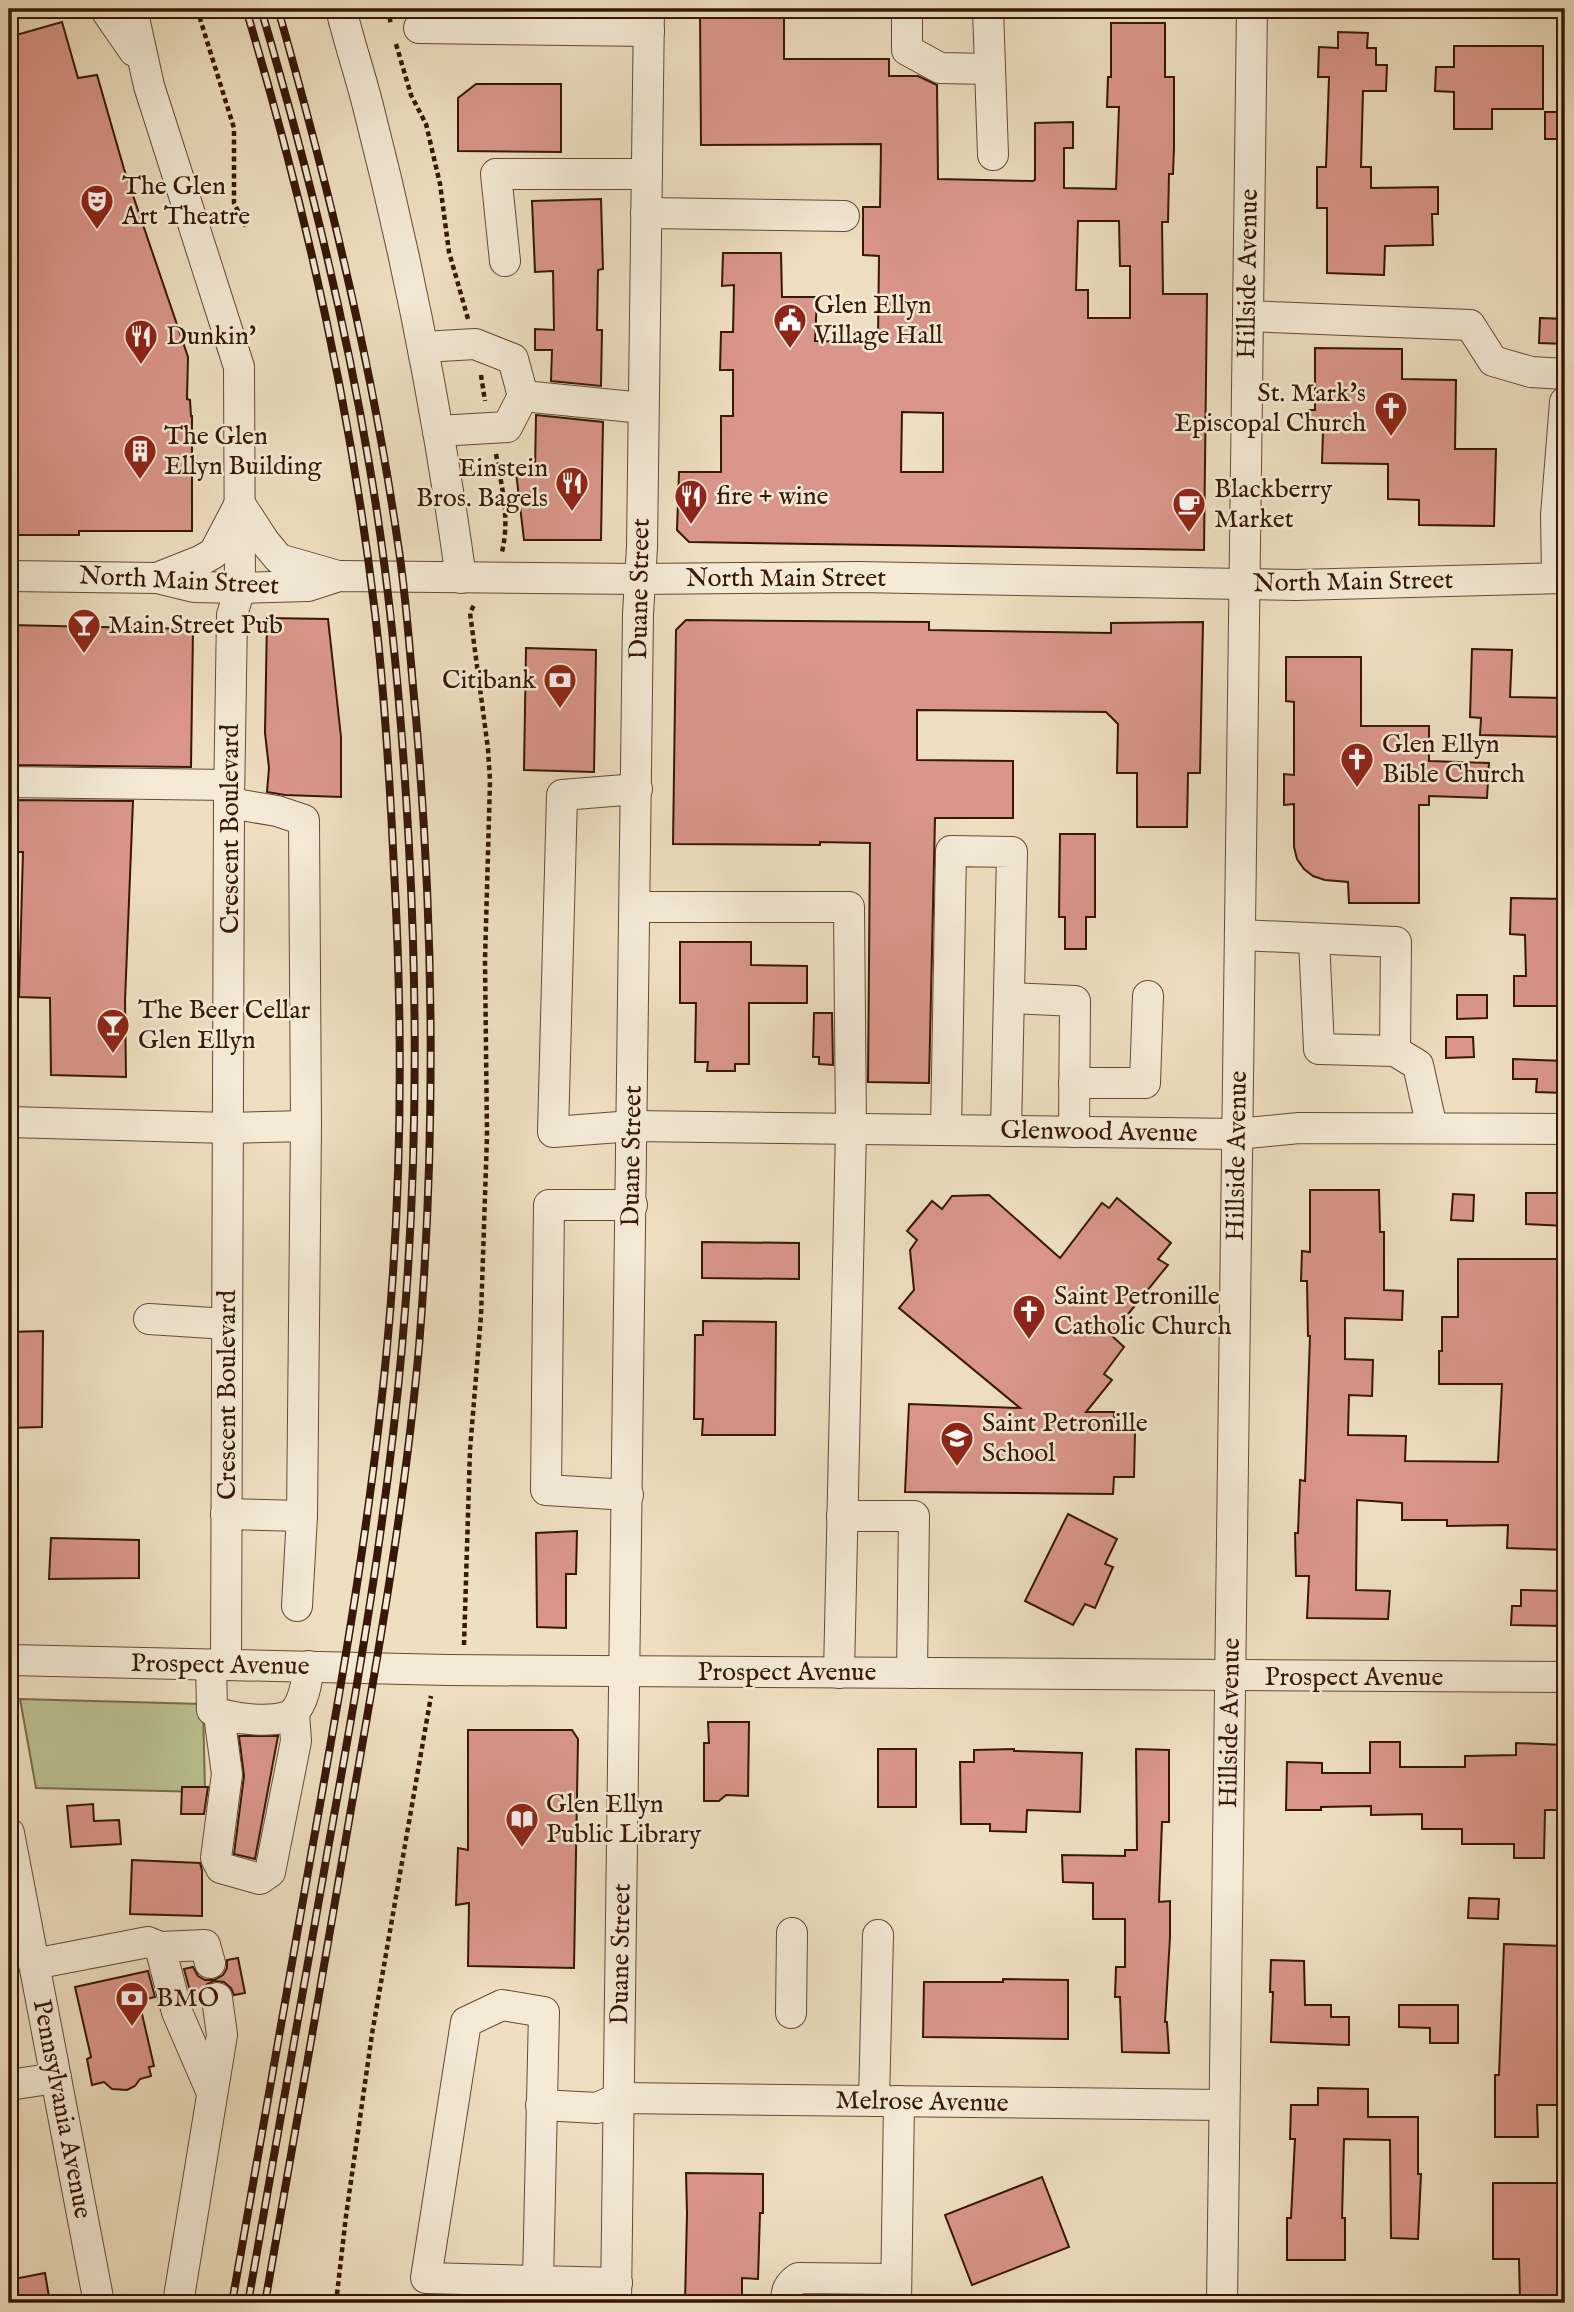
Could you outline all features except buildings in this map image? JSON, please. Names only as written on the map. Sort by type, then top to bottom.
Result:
[{"type":"street","points":[[105,9],[133,48],[149,86]]},
{"type":"street","name":"Crescent Boulevard","points":[[132,9],[149,86],[239,367],[240,588],[232,615],[229,794],[226,1514],[218,1665],[212,1710],[219,1715]]},
{"type":"street","points":[[341,9],[383,165],[423,347],[461,578]]},
{"type":"street","points":[[907,9],[906,50],[940,68],[990,69]]},
{"type":"street","points":[[988,9],[993,155]]},
{"type":"street","name":"Hillside Avenue","points":[[1222,2303],[1252,9]]},
{"type":"street","points":[[419,27],[649,20]]},
{"type":"street","name":"Duane Street","points":[[616,2293],[649,20]]},
{"type":"street","points":[[505,261],[496,174],[646,174]]},
{"type":"street","points":[[646,213],[844,216]]},
{"type":"street","points":[[1248,316],[1470,325],[1493,361],[1531,372],[1565,374]]},
{"type":"street","points":[[423,347],[475,344],[513,359],[523,397],[507,427],[438,431]]},
{"type":"street","points":[[523,397],[643,408]]},
{"type":"street","points":[[1561,578],[1556,515],[1565,402]]},
{"type":"street","points":[[157,578],[201,561],[214,553],[239,504],[279,559],[340,576]]},
{"type":"street","name":"North Main Street","points":[[9,576],[157,578],[194,587],[240,588],[308,586],[340,576],[639,579],[858,577],[1296,585],[1561,578]]},
{"type":"street","points":[[9,782],[229,794],[304,820],[306,1126],[302,1516],[297,1606]]},
{"type":"street","name":"Glenwood Avenue","points":[[637,789],[562,795],[553,1132],[633,1126],[1237,1134],[1300,1128],[1565,1129]]},
{"type":"street","points":[[946,1130],[951,851],[1012,852],[1006,1131]]},
{"type":"street","points":[[635,907],[849,907],[851,1129],[839,1673]]},
{"type":"street","points":[[1240,935],[1396,942],[1395,1051]]},
{"type":"street","points":[[1314,939],[1319,1049],[1395,1051],[1418,1065],[1432,1128]]},
{"type":"street","points":[[1074,1083],[1145,1083],[1148,996]]},
{"type":"street","points":[[1009,998],[1075,1001],[1074,1132]]},
{"type":"street","points":[[9,1122],[228,1128],[306,1126]]},
{"type":"street","points":[[628,1495],[546,1490],[549,1205],[632,1205]]},
{"type":"street","points":[[149,1319],[227,1324]]},
{"type":"street","points":[[226,1514],[302,1516]]},
{"type":"street","points":[[842,1516],[914,1516],[912,1673]]},
{"type":"street","name":"Prospect Avenue","points":[[9,1660],[448,1670],[1565,1677]]},
{"type":"street","points":[[294,1713],[284,1719],[219,1715],[227,1774],[216,1857],[221,1868],[260,1879],[270,1872],[296,1741],[294,1713],[306,1684],[309,1666]]},
{"type":"street","name":"Pennsylvania Avenue","points":[[9,1836],[99,2303]]},
{"type":"street","points":[[791,2013],[792,1933]]},
{"type":"street","points":[[786,2303],[786,2292],[790,2284],[798,2278],[896,2291],[877,1935]]},
{"type":"street","points":[[34,1964],[148,1942],[160,1947],[205,1945],[210,1964]]},
{"type":"street","points":[[160,1947],[177,2012],[212,2093]]},
{"type":"street","points":[[178,2303],[222,2035],[217,1998]]},
{"type":"street","points":[[538,2281],[544,2012],[502,2005],[466,2022],[426,2278],[538,2281],[616,2293]]},
{"type":"street","points":[[9,2085],[56,2078]]},
{"type":"street","name":"Melrose Avenue","points":[[541,2105],[597,2108],[619,2098],[1224,2105]]},
{"type":"path","points":[[197,9],[234,128],[234,203],[247,229]]},
{"type":"path","points":[[388,9],[411,96],[426,124],[440,184],[449,252],[475,344],[506,506],[507,530],[501,557]]},
{"type":"path","points":[[464,1645],[470,1450],[481,1316],[487,1136],[485,960],[490,781],[470,613]]},
{"type":"path","points":[[337,2303],[346,2216],[372,2034],[430,1696]]},
{"type":"green space","points":[[20,1699],[203,1704],[205,1792],[36,1788]]},
{"type":"railway","points":[[232,2303],[364,1539],[392,1288],[400,1108],[399,989],[389,773],[379,645],[365,537],[324,308],[288,157],[246,9]]},
{"type":"railway","points":[[248,2303],[351,1720],[380,1534],[402,1347],[411,1222],[415,1097],[409,846],[399,701],[384,558],[359,405],[335,291],[308,178],[261,9]]},
{"type":"railway","points":[[265,2303],[371,1694],[398,1521],[419,1347],[428,1190],[431,1032],[422,796],[401,565],[362,341],[314,141],[278,9]]},
{"type":"place","name":"The Glen Art Theatre","points":[[97,231]]},
{"type":"place","name":"Glen Ellyn Village Hall","points":[[790,350]]},
{"type":"place","name":"Dunkin'","points":[[141,366]]},
{"type":"place","name":"St. Mark's Episcopal Church","points":[[1391,438]]},
{"type":"place","name":"The Glen Ellyn Building","points":[[140,481]]},
{"type":"place","name":"Einstein Bros. Bagels","points":[[572,513]]},
{"type":"place","name":"fire + wine","points":[[691,526]]},
{"type":"place","name":"Blackberry Market","points":[[1189,534]]},
{"type":"place","name":"Main Street Pub","points":[[84,655]]},
{"type":"place","name":"Citibank","points":[[560,710]]},
{"type":"place","name":"Glen Ellyn Bible Church","points":[[1357,789]]},
{"type":"place","name":"The Beer Cellar Glen Ellyn","points":[[113,1055]]},
{"type":"place","name":"Saint Petronille Catholic Church","points":[[1029,1341]]},
{"type":"place","name":"Saint Petronille School","points":[[957,1468]]},
{"type":"place","name":"Glen Ellyn Public Library","points":[[522,1849]]},
{"type":"place","name":"BMO","points":[[132,2028]]}]
